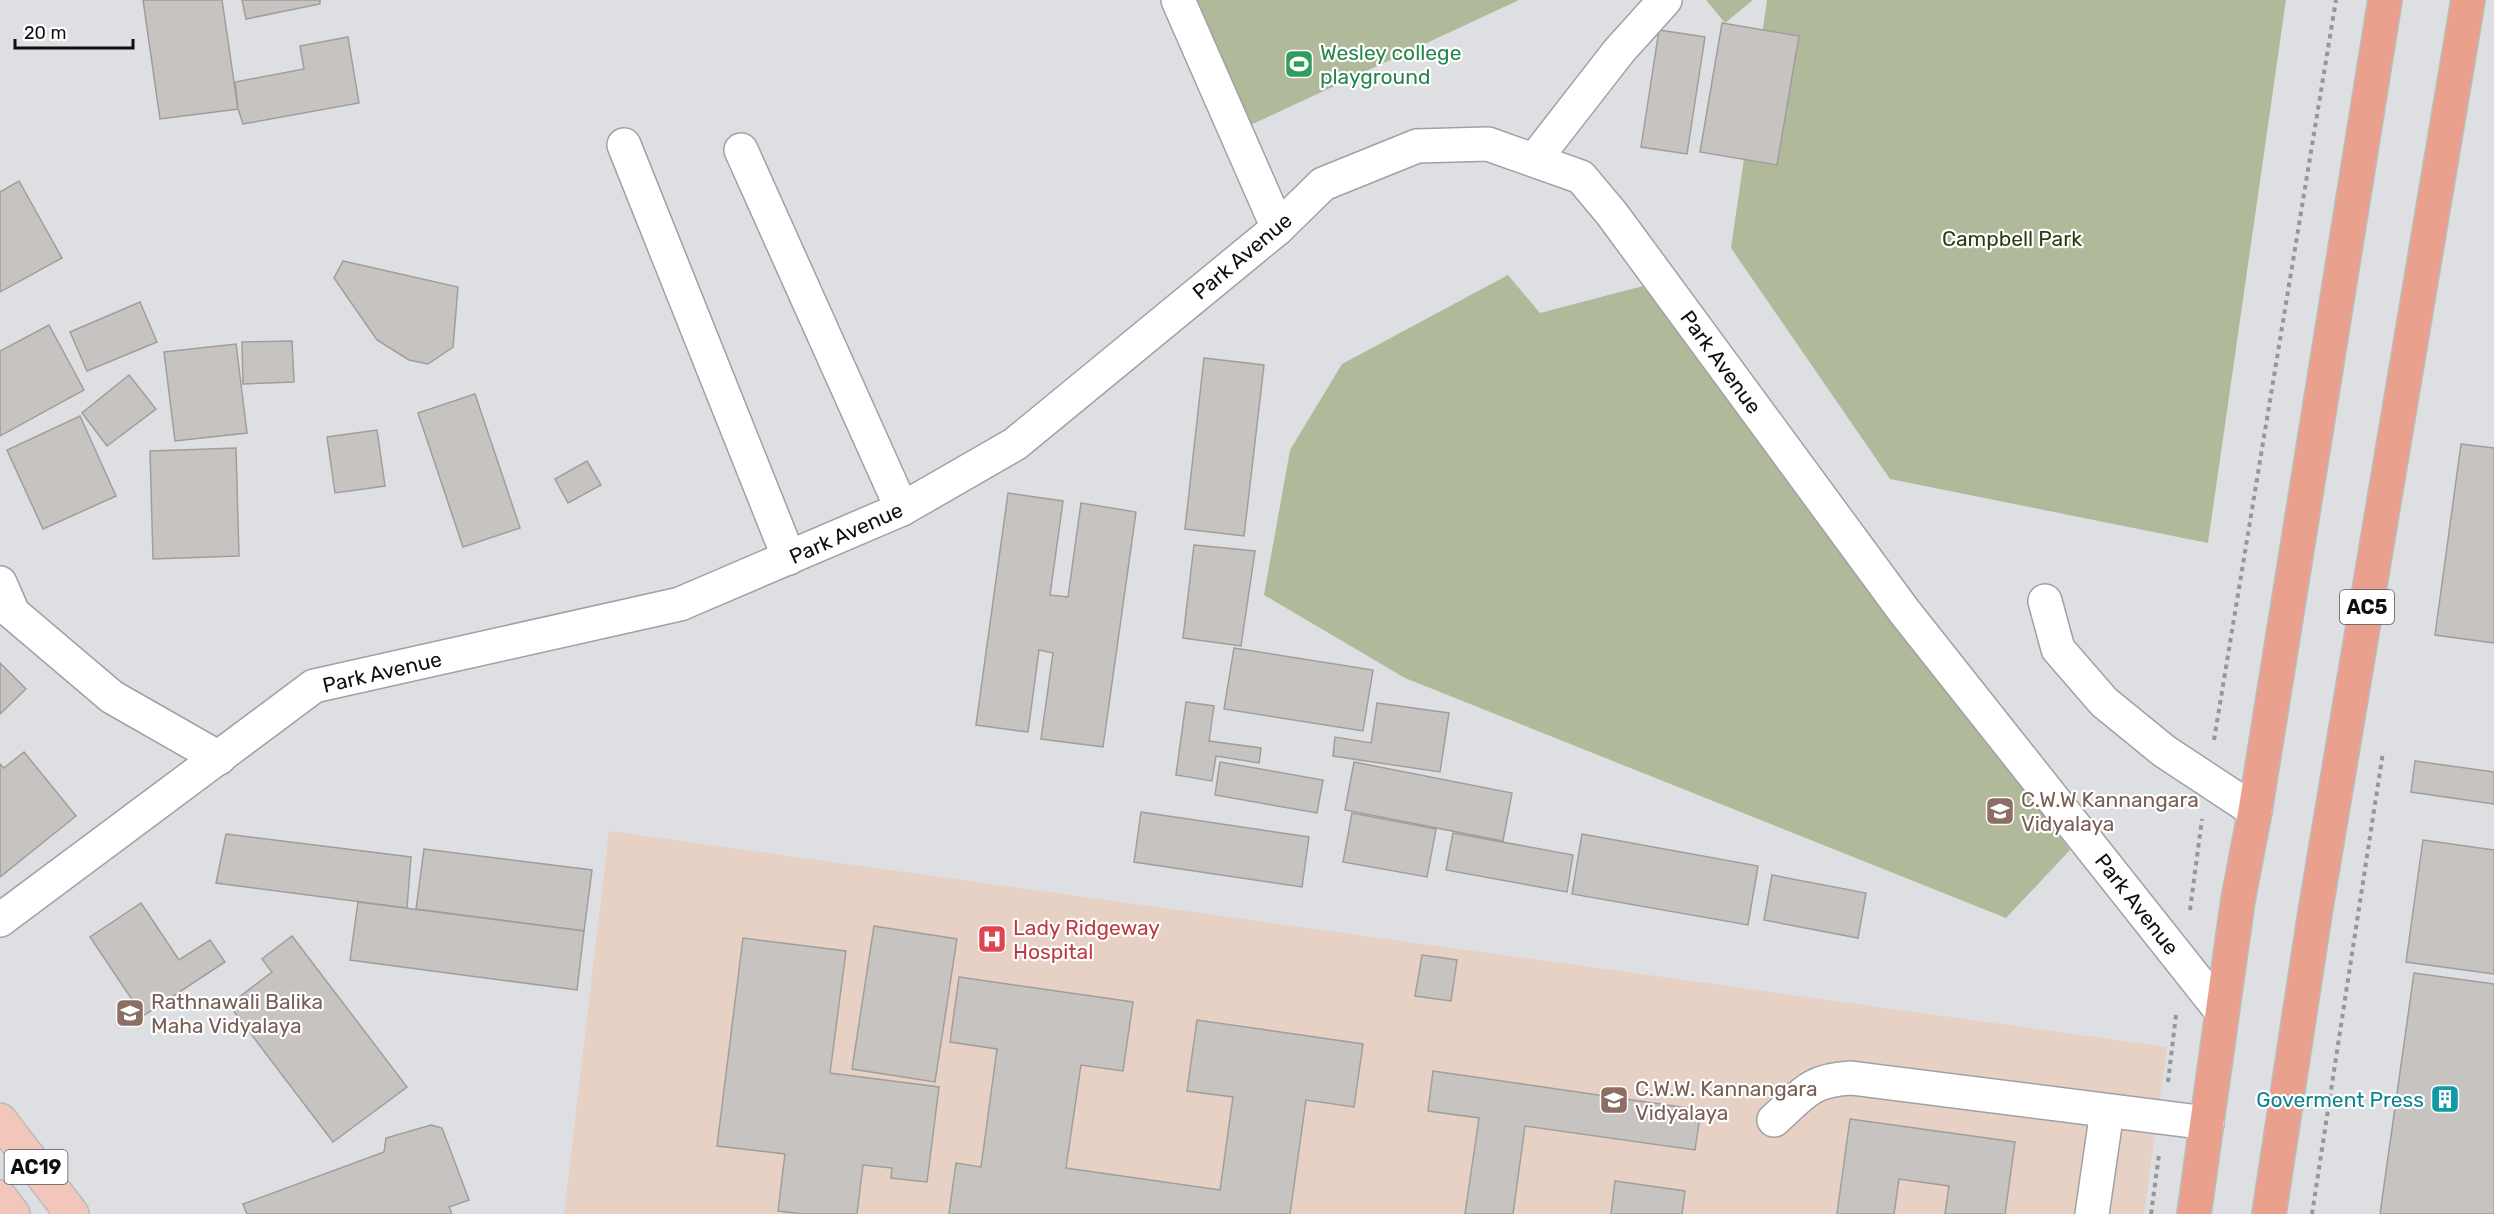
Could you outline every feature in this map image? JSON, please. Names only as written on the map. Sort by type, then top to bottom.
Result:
[{"type":"highway","points":[[2194,1214],[2238,900],[2255,811],[2385,0]]},
{"type":"highway","name":"AC5","points":[[2269,1214],[2315,913],[2468,0]]},
{"type":"main road","name":"AC19","points":[[0,1120],[72,1214]]},
{"type":"main road","name":"AC19","points":[[0,1197],[13,1214]]},
{"type":"street","points":[[1178,0],[1278,228]]},
{"type":"street","points":[[1535,159],[1619,51],[1665,0]]},
{"type":"street","name":"Park Avenue","points":[[0,920],[314,686],[680,604],[902,509],[1015,444],[1278,228],[1323,184],[1417,146],[1488,144],[1581,177],[1612,214],[1904,610],[2222,1012]]},
{"type":"street","points":[[624,145],[789,558]]},
{"type":"street","points":[[741,150],[902,509]]},
{"type":"street","points":[[0,583],[13,613],[112,698],[219,758]]},
{"type":"street","points":[[2045,601],[2058,649],[2104,702],[2164,751],[2255,811]]},
{"type":"street","points":[[1774,1120],[1811,1086],[1827,1079],[1851,1078],[2207,1123]]},
{"type":"street","points":[[2092,1214],[2107,1111]]},
{"type":"path","points":[[2151,1214],[2182,961],[2208,779],[2336,0]]},
{"type":"shaded area","name":"Lady Ridgeway Hospital","points":[[609,831],[2167,1047],[2144,1214],[564,1214]]},
{"type":"green space","name":"Wesley college playground","points":[[1189,0],[1519,0],[1244,128]]},
{"type":"green space","points":[[1706,0],[1753,0],[1725,23]]},
{"type":"green space","name":"Campbell Park","points":[[1767,0],[2286,0],[2208,543],[1890,479],[1731,248]]},
{"type":"green space","points":[[1508,275],[1540,313],[1643,286],[2070,850],[2006,918],[1405,678],[1264,595],[1290,450],[1342,364]]},
{"type":"building","points":[[143,0],[222,0],[238,109],[160,119]]},
{"type":"building","points":[[242,0],[320,0],[320,4],[246,19]]},
{"type":"building","points":[[1722,23],[1799,36],[1777,165],[1700,152]]},
{"type":"building","points":[[1659,30],[1705,37],[1687,154],[1641,147]]},
{"type":"building","points":[[348,37],[359,103],[243,124],[238,109],[235,82],[304,69],[300,46]]},
{"type":"building","points":[[19,181],[62,258],[0,292],[0,192]]},
{"type":"building","points":[[343,261],[458,287],[453,347],[428,364],[409,360],[377,340],[334,278]]},
{"type":"building","points":[[140,302],[157,342],[87,371],[70,332]]},
{"type":"building","points":[[49,325],[84,390],[0,436],[0,351]]},
{"type":"building","points":[[292,341],[294,382],[243,384],[242,342]]},
{"type":"building","points":[[236,344],[247,433],[175,441],[164,352]]},
{"type":"building","points":[[1204,358],[1264,365],[1244,536],[1185,529]]},
{"type":"building","points":[[129,375],[156,409],[107,446],[82,413]]},
{"type":"building","points":[[475,394],[520,528],[463,547],[418,413]]},
{"type":"building","points":[[80,416],[116,496],[43,529],[7,450]]},
{"type":"building","points":[[377,430],[385,486],[335,493],[327,437]]},
{"type":"building","points":[[2461,444],[2494,448],[2494,643],[2435,635]]},
{"type":"building","points":[[236,448],[239,556],[153,559],[150,451]]},
{"type":"building","points":[[587,461],[601,485],[568,503],[555,479]]},
{"type":"building","points":[[1008,493],[1063,501],[1050,595],[1068,597],[1081,503],[1136,512],[1103,747],[1041,739],[1053,653],[1039,650],[1028,732],[976,725]]},
{"type":"building","points":[[1194,545],[1255,551],[1241,646],[1183,638]]},
{"type":"building","points":[[1234,648],[1373,670],[1363,731],[1224,709]]},
{"type":"building","points":[[0,663],[26,689],[0,714]]},
{"type":"building","points":[[1186,702],[1214,706],[1209,741],[1261,748],[1259,763],[1216,756],[1212,781],[1176,775]]},
{"type":"building","points":[[1377,703],[1449,713],[1440,772],[1333,756],[1335,737],[1371,743]]},
{"type":"building","points":[[24,752],[76,816],[0,877],[0,764],[4,768]]},
{"type":"building","points":[[2415,761],[2494,772],[2494,804],[2411,792]]},
{"type":"building","points":[[1220,762],[1323,780],[1317,813],[1215,795]]},
{"type":"building","points":[[1354,762],[1512,793],[1503,841],[1345,810]]},
{"type":"building","points":[[1141,812],[1309,837],[1302,887],[1134,862]]},
{"type":"building","points":[[1352,813],[1436,829],[1427,877],[1343,862]]},
{"type":"building","points":[[1453,833],[1573,855],[1567,892],[1446,870]]},
{"type":"building","points":[[226,834],[411,857],[407,908],[216,883]]},
{"type":"building","points":[[1582,834],[1758,866],[1748,925],[1572,894]]},
{"type":"building","points":[[2423,840],[2494,850],[2494,974],[2406,962]]},
{"type":"building","points":[[424,849],[592,870],[584,931],[416,909]]},
{"type":"building","points":[[1772,875],[1866,893],[1858,938],[1764,920]]},
{"type":"building","points":[[358,902],[584,931],[577,990],[350,960]]},
{"type":"building","points":[[141,903],[179,960],[210,940],[225,962],[143,1016],[90,937]]},
{"type":"building","points":[[874,926],[957,939],[935,1082],[852,1069]]},
{"type":"building","points":[[292,936],[407,1087],[333,1142],[229,1005],[272,972],[262,959]]},
{"type":"building","points":[[743,938],[846,951],[830,1073],[939,1087],[927,1182],[891,1178],[892,1168],[863,1165],[857,1214],[803,1214],[778,1211],[785,1154],[717,1146]]},
{"type":"building","points":[[1422,955],[1457,960],[1451,1001],[1415,996]]},
{"type":"building","name":"Goverment Press","points":[[2414,973],[2494,984],[2494,1214],[2380,1214]]},
{"type":"building","points":[[959,977],[1133,1002],[1123,1071],[1081,1065],[1066,1168],[1220,1190],[1233,1097],[1187,1091],[1197,1020],[1363,1044],[1354,1107],[1306,1100],[1290,1214],[949,1214],[956,1163],[981,1167],[997,1049],[950,1042]]},
{"type":"building","points":[[1433,1071],[1701,1110],[1695,1150],[1525,1126],[1513,1214],[1465,1214],[1479,1118],[1428,1111]]},
{"type":"building","points":[[1850,1119],[2015,1142],[2005,1214],[1945,1214],[1949,1186],[1899,1179],[1894,1214],[1837,1214]]},
{"type":"building","points":[[431,1125],[442,1128],[469,1200],[449,1207],[452,1214],[247,1214],[243,1204],[384,1152],[386,1138]]},
{"type":"building","points":[[1615,1181],[1685,1191],[1682,1214],[1611,1214]]},
{"type":"place","name":"Wesley college playground","points":[[1299,64]]},
{"type":"place","name":"C.W.W Kannangara Vidyalaya","points":[[2000,811]]},
{"type":"place","name":"Lady Ridgeway Hospital","points":[[992,939]]},
{"type":"place","name":"Rathnawali Balika Maha Vidyalaya","points":[[130,1013]]},
{"type":"place","name":"Goverment Press","points":[[2445,1099]]},
{"type":"place","name":"C.W.W. Kannangara Vidyalaya","points":[[1614,1100]]}]
